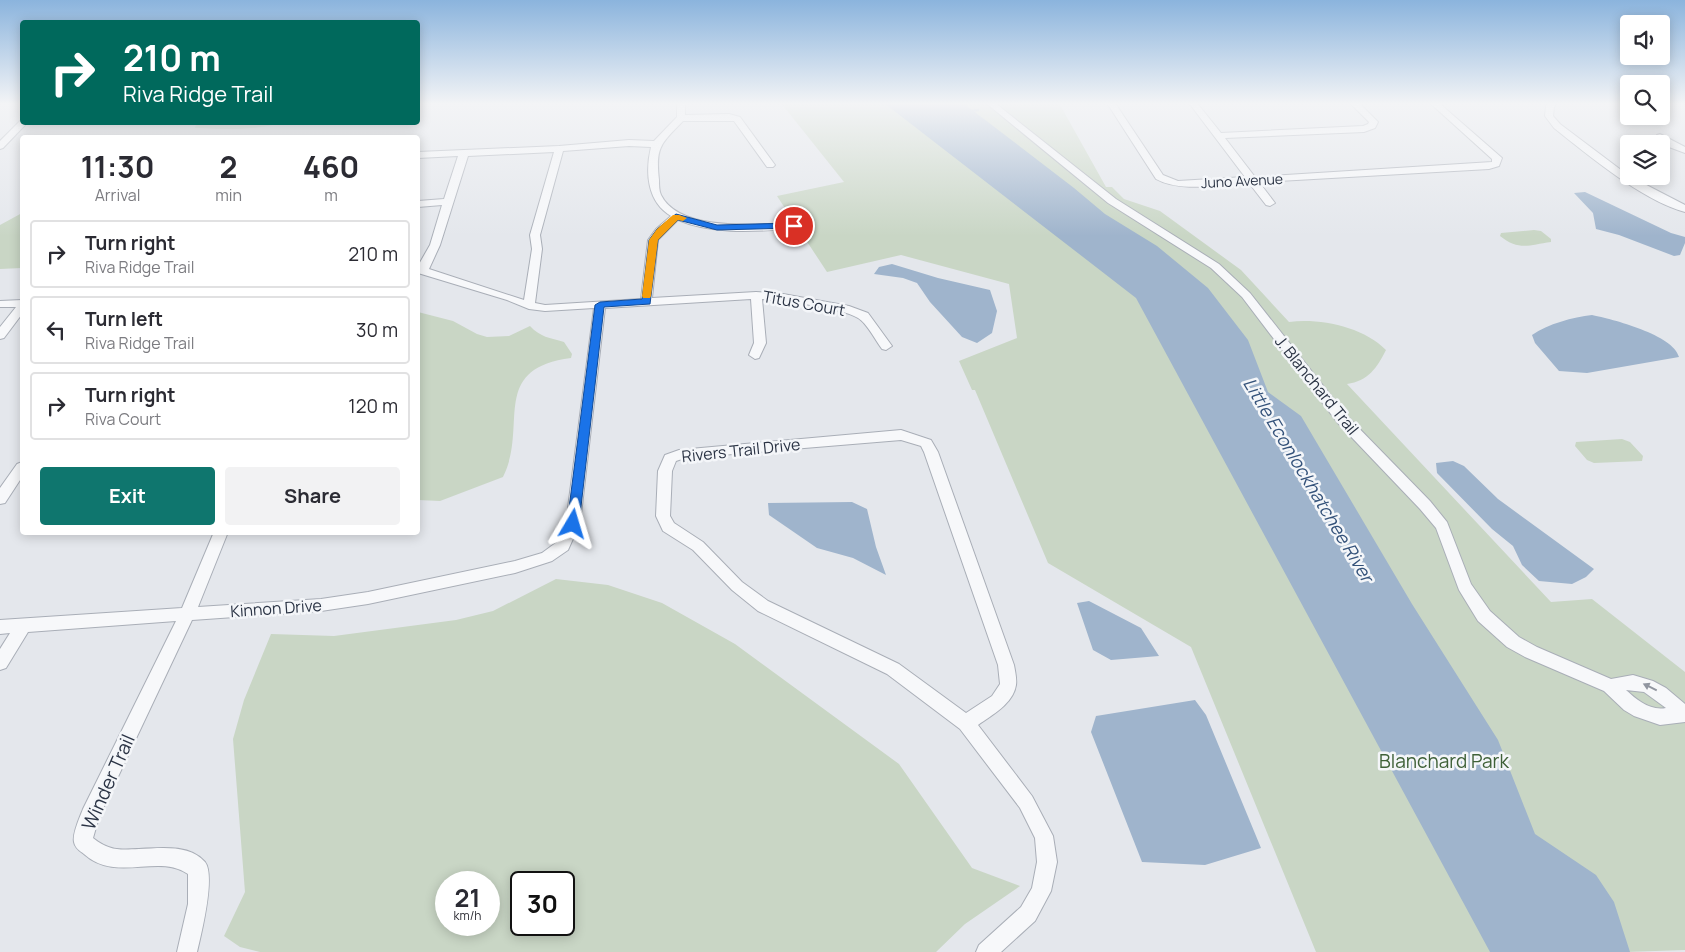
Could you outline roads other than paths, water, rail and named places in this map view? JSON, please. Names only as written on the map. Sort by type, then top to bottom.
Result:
[{"type":"street","points":[[420,155],[578,147]]},
{"type":"street","points":[[656,147],[652,180],[655,195],[661,206],[676,217],[717,227],[794,226]]},
{"type":"street","points":[[757,147],[770,165]]},
{"type":"street","name":"J. Blanchard Trail","points":[[1045,147],[1112,201],[1215,266],[1246,295],[1342,419],[1426,505],[1442,526],[1464,586],[1484,616],[1513,642],[1531,652],[1610,686],[1630,704],[1650,715],[1660,716],[1684,713]]},
{"type":"street","name":"Juno Avenue","points":[[1140,147],[1159,177],[1168,182],[1178,184],[1489,166],[1496,164],[1497,158],[1485,147]]},
{"type":"street","points":[[1227,147],[1270,203]]},
{"type":"street","points":[[1585,147],[1620,175],[1660,199],[1685,209]]},
{"type":"street","points":[[529,306],[537,249],[535,235],[560,149]]},
{"type":"street","points":[[464,153],[435,245],[420,270],[511,298],[529,306],[545,308],[600,305]]},
{"type":"street","points":[[420,204],[449,202]]},
{"type":"street","points":[[646,302],[653,240],[676,217]]},
{"type":"street","points":[[755,355],[760,343],[756,295]]},
{"type":"street","name":"Titus Court","points":[[600,305],[756,295],[783,297],[849,310],[864,316],[886,346]]},
{"type":"street","points":[[0,304],[20,303]]},
{"type":"street","name":"Kinnon Drive","points":[[0,627],[321,605],[368,598],[515,567],[547,557],[563,546],[573,524],[600,305]]},
{"type":"street","points":[[0,335],[20,310]]},
{"type":"street","name":"Rivers Trail Drive","points":[[966,723],[998,701],[1008,685],[1006,665],[931,452],[926,443],[901,435],[684,453],[670,458],[666,471],[663,516],[668,527],[698,546],[737,586],[763,606],[893,669],[966,723],[1026,802],[1044,836],[1047,862],[1042,891],[1028,914],[986,952]]},
{"type":"street","points":[[0,499],[20,469]]},
{"type":"street","name":"Winder Trail","points":[[187,952],[198,904],[198,868],[185,860],[165,857],[120,859],[99,855],[83,841],[90,815],[187,615],[219,535]]},
{"type":"street","points":[[0,663],[23,626]]},
{"type":"street","name":"J. Blanchard Trail","points":[[1610,686],[1624,681],[1639,682],[1656,689],[1684,713]]},
{"type":"water","name":"Little Econlockhatchee River","points":[[941,147],[1021,147],[1105,214],[1157,246],[1208,288],[1248,340],[1268,392],[1301,416],[1412,604],[1498,740],[1535,834],[1596,875],[1614,902],[1630,952],[1490,952],[1136,298]]},
{"type":"water","points":[[1585,192],[1671,233],[1685,237],[1685,243],[1680,255],[1674,256],[1619,235],[1596,229],[1593,213],[1574,193]]},
{"type":"water","points":[[892,264],[938,278],[990,290],[997,311],[992,333],[977,343],[962,337],[930,302],[917,283],[903,278],[874,274],[879,267]]},
{"type":"water","points":[[1592,315],[1627,324],[1655,335],[1675,349],[1679,357],[1587,373],[1559,371],[1535,343],[1532,335],[1561,322]]},
{"type":"water","points":[[1453,461],[1464,466],[1498,499],[1594,569],[1586,577],[1572,584],[1539,581],[1522,565],[1513,546],[1492,529],[1437,473],[1436,463]]},
{"type":"water","points":[[852,502],[867,509],[876,547],[886,575],[853,558],[817,548],[769,515],[768,503]]},
{"type":"water","points":[[1089,601],[1141,628],[1159,656],[1111,660],[1093,650],[1077,603]]},
{"type":"water","points":[[1195,700],[1206,715],[1261,848],[1205,865],[1142,862],[1091,732],[1096,716]]},
{"type":"park label","name":"Blanchard Park","points":[[1444,761]]}]
